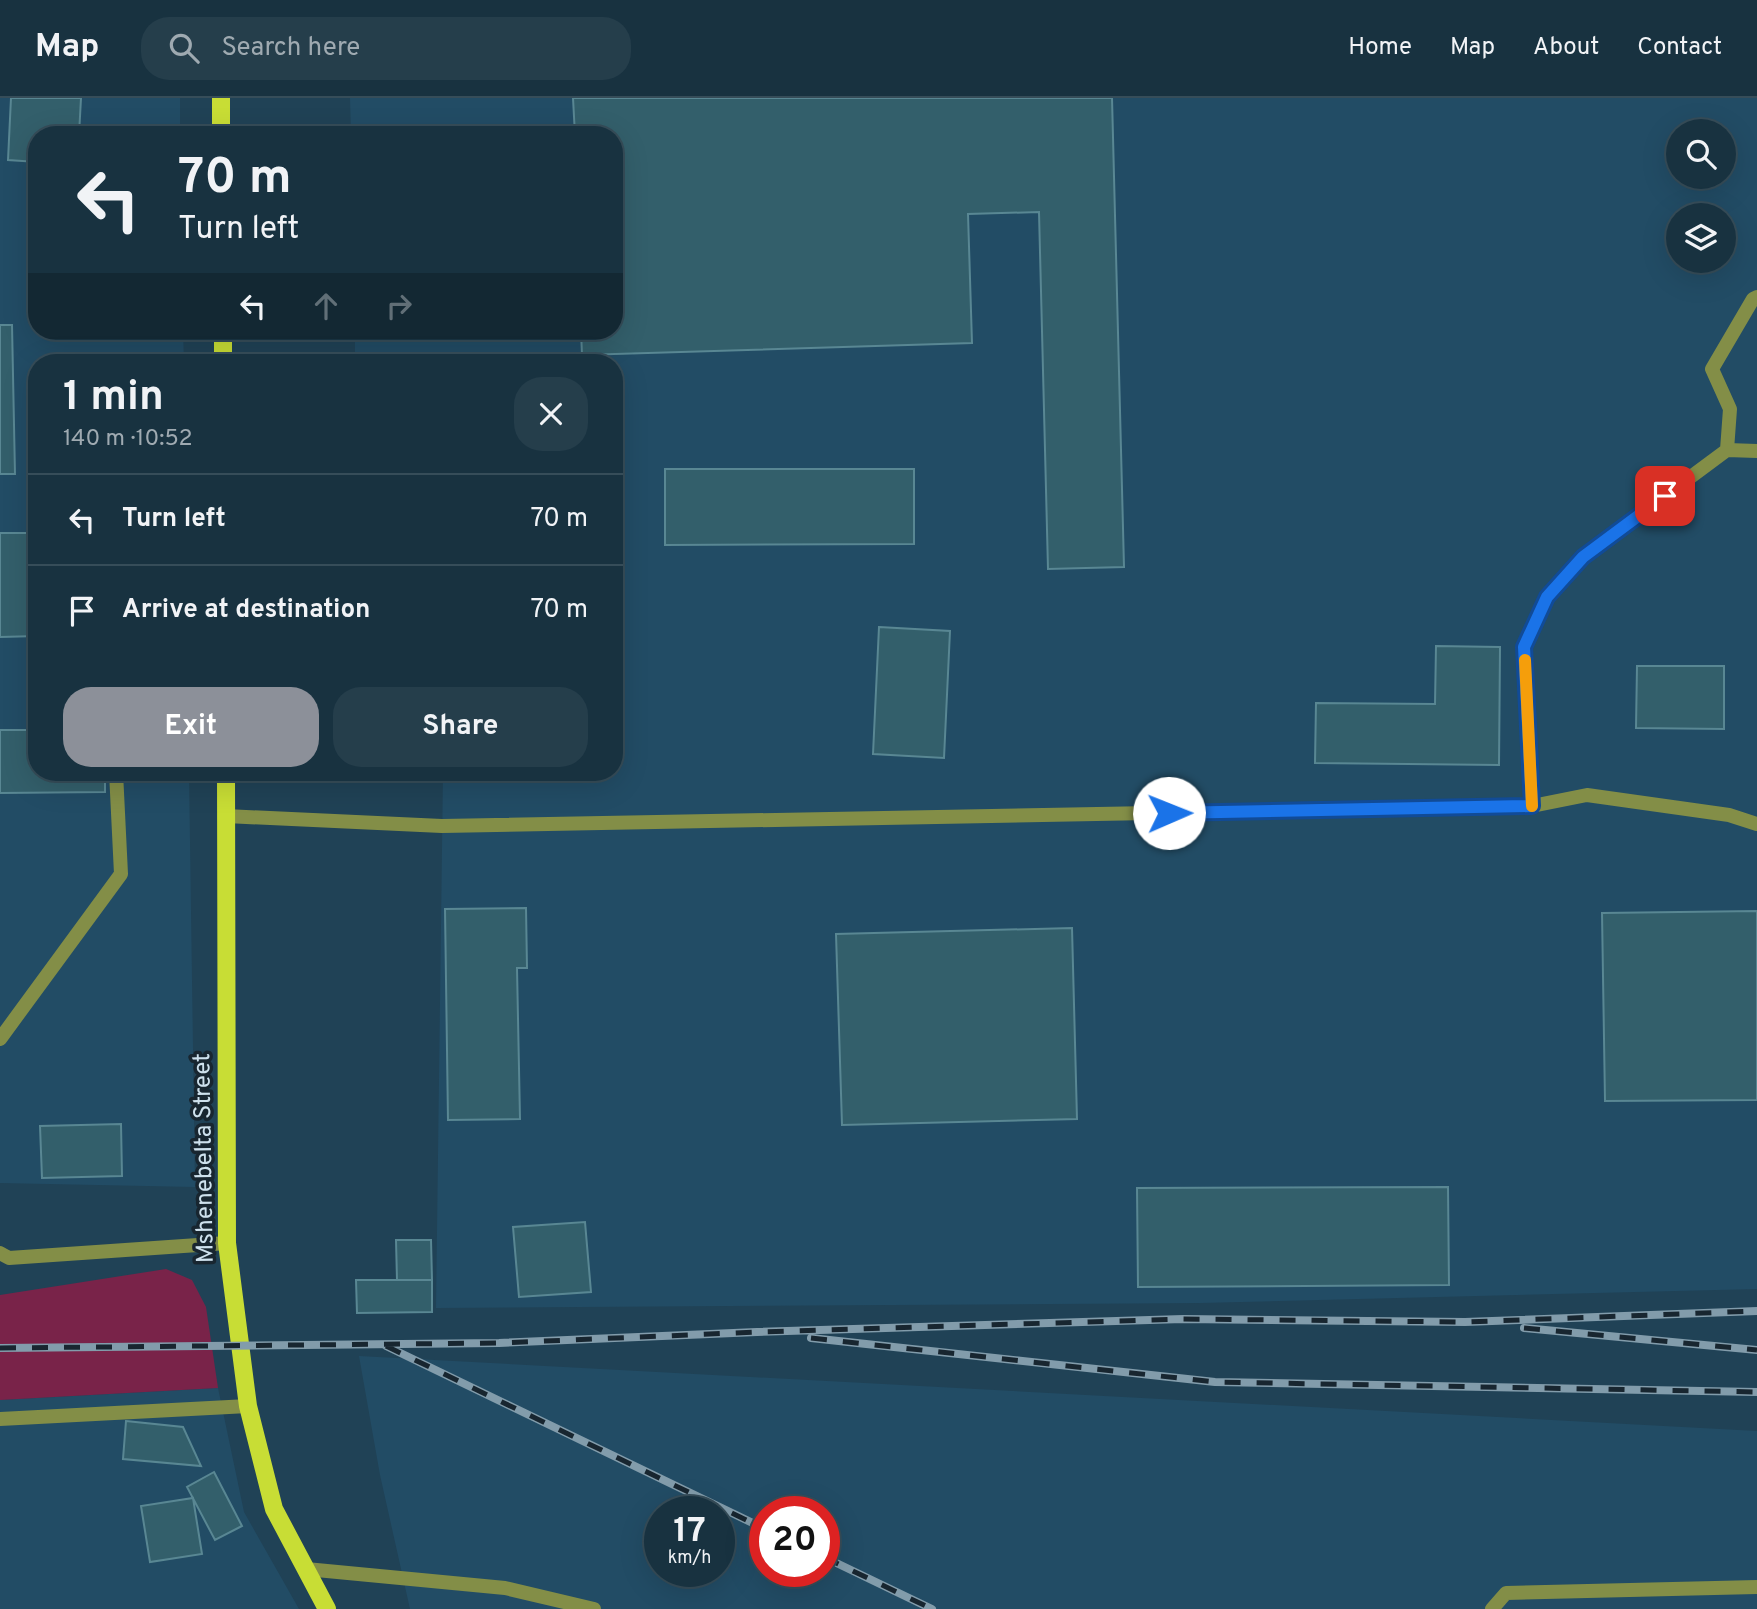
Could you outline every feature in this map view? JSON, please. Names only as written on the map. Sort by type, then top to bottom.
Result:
[{"type":"main road","points":[[221,98],[221,126]]},
{"type":"main road","name":"Mshenebelta Street","points":[[226,781],[227,1243],[248,1406],[274,1509],[327,1609]]},
{"type":"lane","points":[[1727,450],[1730,409],[1712,369],[1753,299],[1757,297]]},
{"type":"lane","points":[[1532,806],[1524,647],[1547,597],[1583,557],[1727,450],[1757,450]]},
{"type":"lane","points":[[0,1039],[121,874],[117,781]]},
{"type":"lane","points":[[226,816],[442,826],[1532,806],[1587,795],[1729,815],[1757,824]]},
{"type":"lane","points":[[0,1254],[9,1258],[227,1243]]},
{"type":"lane","points":[[0,1419],[248,1406]]},
{"type":"lane","points":[[306,1569],[505,1588],[594,1609]]},
{"type":"lane","points":[[1492,1609],[1506,1594],[1757,1587]]},
{"type":"shaded area","points":[[0,98],[180,98],[180,126],[28,126],[28,340],[183,340],[184,354],[28,354],[28,781],[189,781],[195,1187],[0,1183]]},
{"type":"shaded area","points":[[350,98],[1757,98],[1757,1289],[1200,1303],[436,1308],[443,781],[623,781],[623,354],[355,354],[355,340],[623,340],[623,126],[351,126]]},
{"type":"shaded area","points":[[166,1269],[192,1280],[206,1307],[218,1388],[0,1400],[0,1295]]},
{"type":"shaded area","points":[[359,1356],[1757,1431],[1757,1609],[410,1609],[380,1475]]},
{"type":"shaded area","points":[[218,1388],[244,1512],[299,1609],[0,1609],[0,1400]]},
{"type":"building","points":[[11,98],[81,98],[79,126],[28,126],[28,161],[8,160]]},
{"type":"building","points":[[573,98],[1112,98],[1124,567],[1048,569],[1039,212],[968,214],[972,343],[582,354],[581,340],[623,340],[623,126],[575,126]]},
{"type":"building","points":[[0,325],[12,325],[15,474],[0,474]]},
{"type":"building","points":[[665,469],[914,469],[914,544],[665,545]]},
{"type":"building","points":[[0,533],[28,533],[28,636],[0,637]]},
{"type":"building","points":[[879,627],[950,631],[944,758],[873,754]]},
{"type":"building","points":[[1436,646],[1500,647],[1499,765],[1315,763],[1316,703],[1435,704]]},
{"type":"building","points":[[1637,666],[1724,666],[1724,729],[1636,728]]},
{"type":"building","points":[[0,730],[28,730],[28,781],[105,781],[105,792],[0,793]]},
{"type":"building","points":[[526,908],[527,968],[517,968],[520,1119],[448,1120],[445,909]]},
{"type":"building","points":[[1757,911],[1757,1100],[1605,1101],[1602,913]]},
{"type":"building","points":[[1072,928],[1077,1119],[842,1125],[836,934]]},
{"type":"building","points":[[121,1124],[122,1176],[42,1178],[40,1126]]},
{"type":"building","points":[[1448,1187],[1449,1285],[1138,1287],[1137,1188]]},
{"type":"building","points":[[585,1222],[591,1292],[519,1297],[513,1227]]},
{"type":"building","points":[[396,1240],[431,1240],[432,1280],[397,1280]]},
{"type":"building","points":[[356,1280],[432,1280],[432,1312],[357,1313]]},
{"type":"building","points":[[126,1421],[183,1427],[201,1466],[123,1459]]},
{"type":"building","points":[[214,1472],[242,1526],[215,1540],[187,1487]]},
{"type":"building","points":[[193,1498],[202,1554],[150,1562],[141,1506]]},
{"type":"railway","points":[[0,1348],[499,1343],[1183,1319],[1465,1322],[1757,1311]]},
{"type":"railway","points":[[1524,1328],[1757,1350]]},
{"type":"railway","points":[[811,1338],[1215,1382],[1757,1392]]},
{"type":"railway","points":[[386,1346],[749,1521]]},
{"type":"railway","points":[[840,1565],[932,1609]]},
{"type":"slow traffic","points":[[1525,660],[1532,806]]},
{"type":"route","points":[[1169,813],[1532,806],[1524,647],[1547,597],[1583,557],[1665,496]]}]
